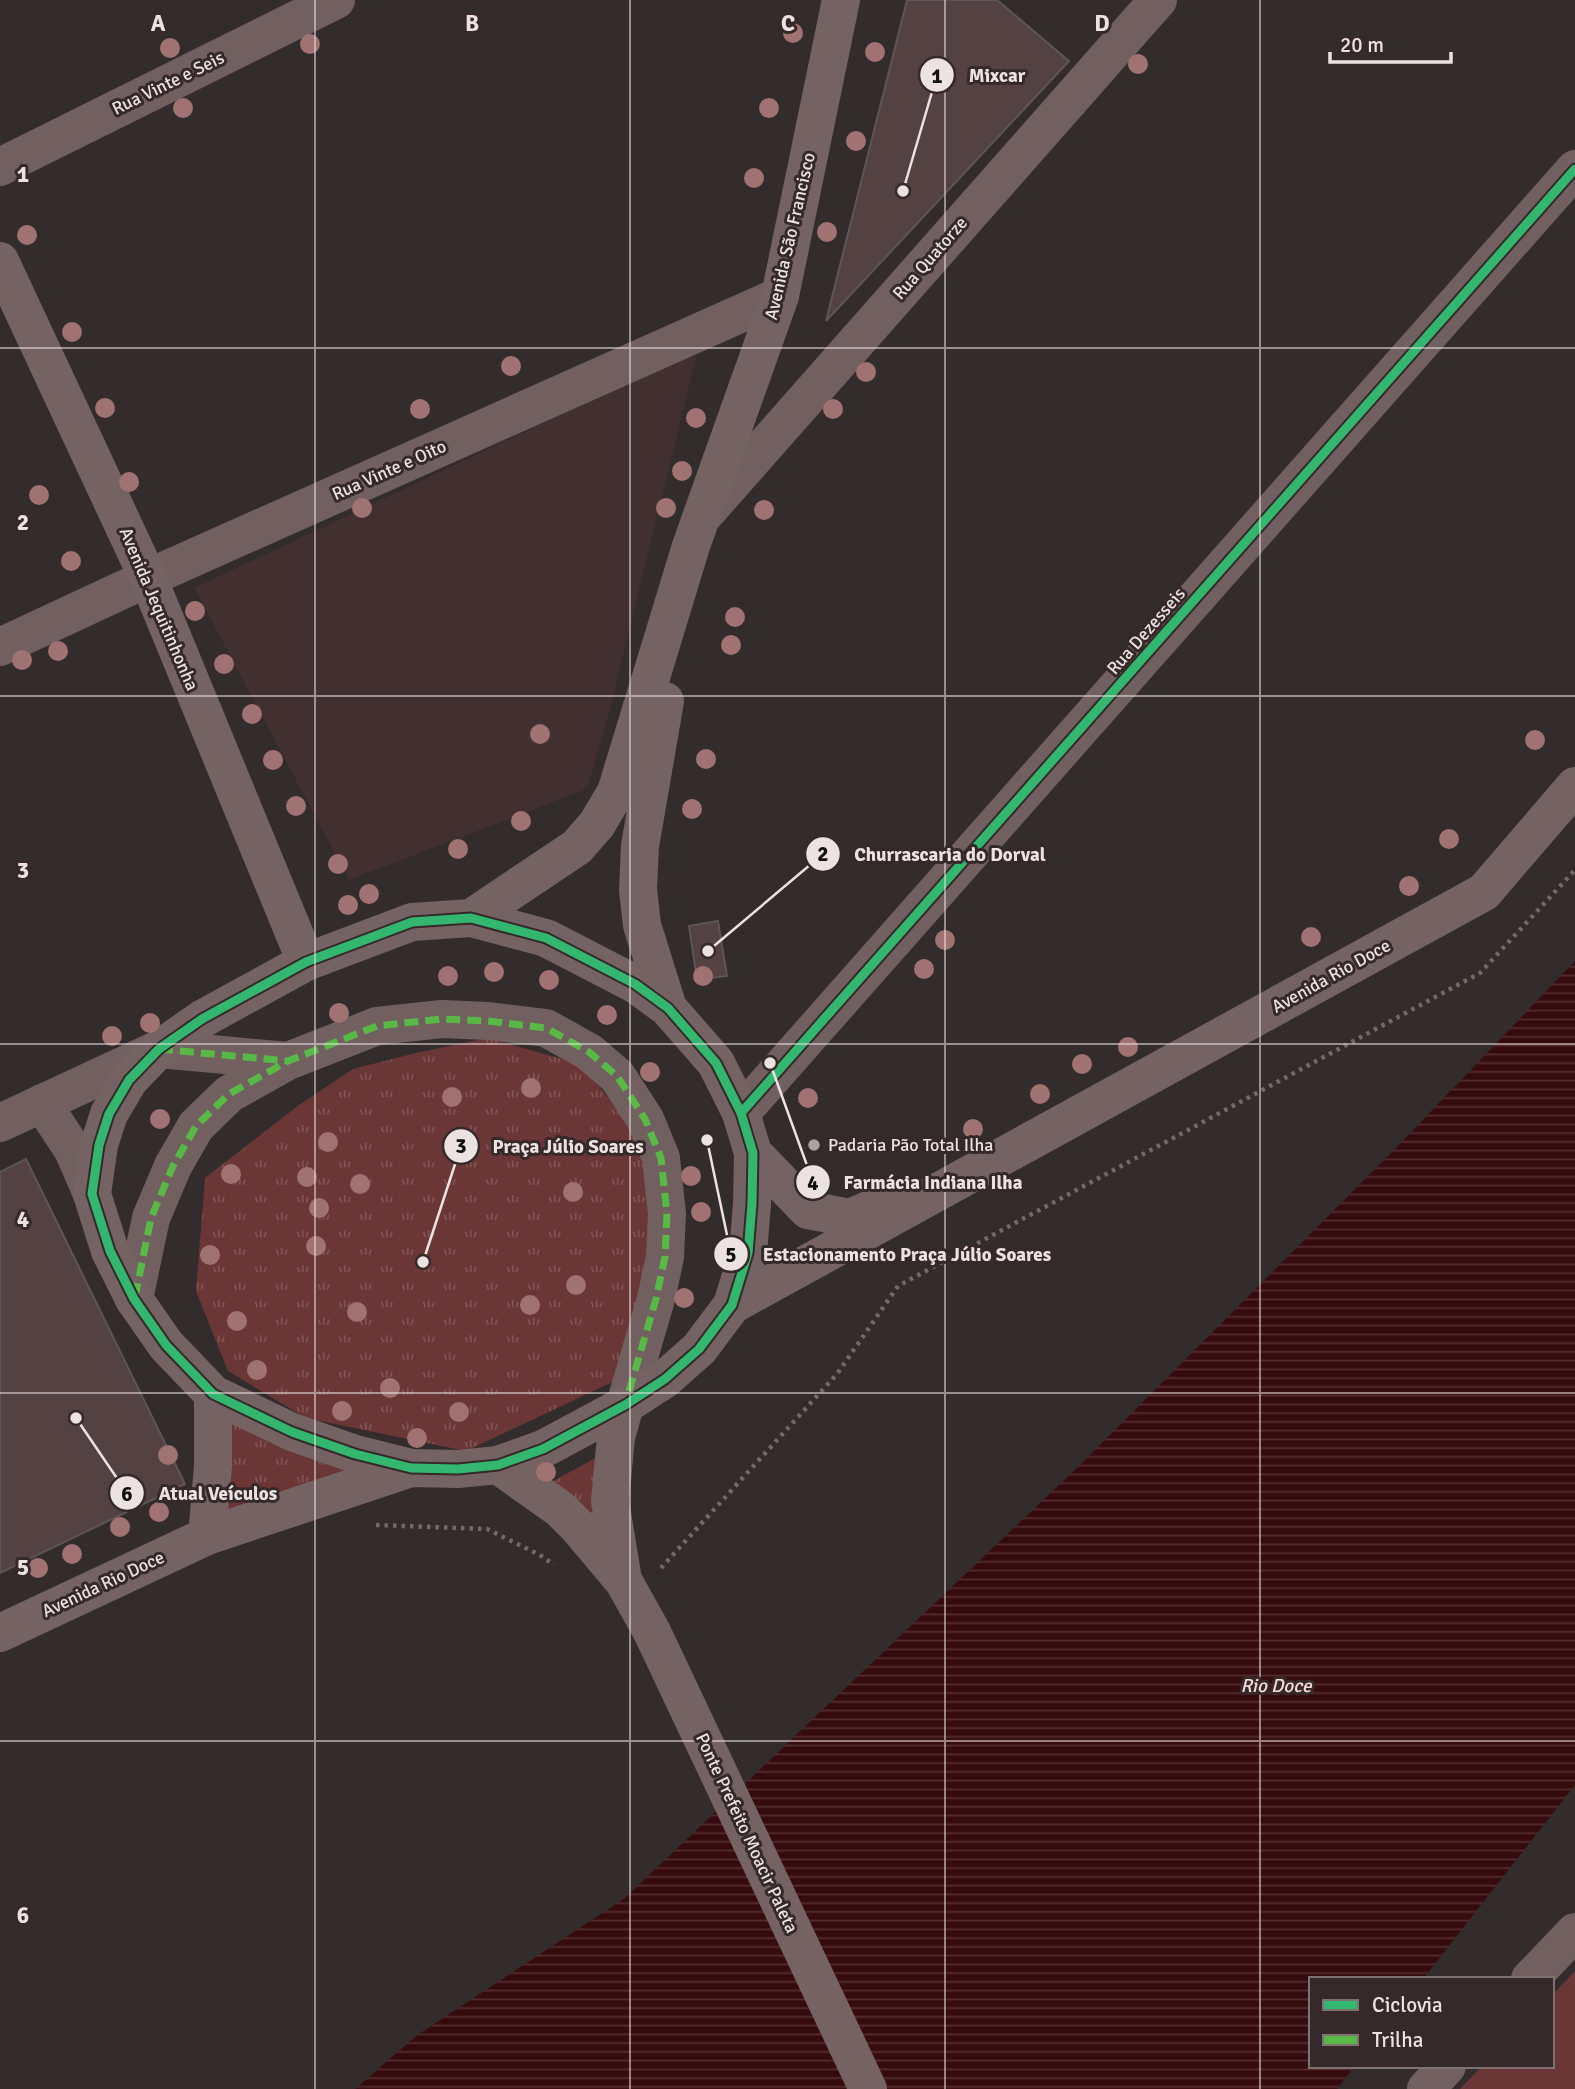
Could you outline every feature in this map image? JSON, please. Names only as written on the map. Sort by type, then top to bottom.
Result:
[{"type":"street","name":"Rua Vinte e Seis","points":[[0,167],[336,0]]},
{"type":"street","name":"Avenida São Francisco","points":[[471,918],[577,847],[597,824],[616,792],[696,531],[780,296],[841,0]]},
{"type":"street","name":"Rua Quatorze","points":[[696,531],[1158,0]]},
{"type":"street","name":"Rua Dezesseis","points":[[741,1113],[1575,169]]},
{"type":"street","name":"Avenida Jequitinhonha","points":[[0,261],[148,578],[306,962]]},
{"type":"street","name":"Rua Vinte e Oito","points":[[0,647],[148,578],[780,296]]},
{"type":"street","name":"Avenida São Francisco","points":[[668,1008],[642,925],[638,890],[640,846],[696,531]]},
{"type":"street","name":"Avenida Rio Doce","points":[[732,1305],[1484,891],[1575,786]]},
{"type":"street","points":[[42,1103],[73,1150],[92,1194],[110,1251],[134,1299],[166,1345],[213,1394],[292,1432],[355,1454],[411,1468],[458,1469],[498,1465],[542,1449],[625,1405],[665,1379],[699,1349],[732,1305],[747,1253],[752,1204],[752,1153],[741,1113],[716,1063],[668,1008],[635,984],[546,938],[471,918],[412,922],[306,962],[202,1018],[159,1049],[129,1080],[109,1114],[99,1145],[92,1194]]},
{"type":"street","points":[[134,1299],[151,1218],[173,1167],[196,1126],[229,1094],[288,1061],[377,1026],[442,1018],[546,1028],[589,1052],[617,1076],[645,1119],[660,1158],[667,1214],[665,1257],[656,1299],[625,1405]]},
{"type":"street","points":[[0,1123],[159,1049],[288,1061]]},
{"type":"street","name":"Avenida Rio Doce","points":[[752,1153],[808,1210],[850,1218],[1055,1128]]},
{"type":"street","points":[[207,1536],[213,1466],[213,1394]]},
{"type":"street","name":"Ponte Prefeito Moacir Paleta","points":[[625,1405],[616,1437],[610,1501],[627,1586]]},
{"type":"street","name":"Ponte Prefeito Moacir Paleta","points":[[498,1465],[560,1509],[627,1586],[658,1644],[867,2089]]},
{"type":"street","name":"Avenida Rio Doce","points":[[0,1633],[207,1536],[411,1468]]},
{"type":"street","points":[[1532,1977],[1575,1932]]},
{"type":"street","points":[[1426,2089],[1445,2068]]},
{"type":"path","points":[[627,1586],[668,1563],[837,1374],[898,1286],[1480,973],[1575,870]]},
{"type":"path","points":[[380,1524],[487,1529],[540,1555],[563,1571]]},
{"type":"shaded area","points":[[698,350],[607,721],[587,789],[349,880],[194,588]]},
{"type":"green space","points":[[488,1038],[583,1065],[641,1141],[652,1234],[625,1376],[466,1451],[306,1418],[228,1371],[196,1291],[205,1178],[299,1105],[353,1069]]},
{"type":"green space","points":[[225,1416],[369,1470],[222,1518]]},
{"type":"green space","points":[[610,1450],[611,1560],[541,1488]]},
{"type":"green space","points":[[1575,1971],[1575,2089],[1460,2089],[1480,2068],[1554,2068],[1554,1993]]},
{"type":"water","name":"Rio Doce","points":[[1575,961],[1575,1785],[1425,1977],[1309,1977],[1309,2068],[1353,2068],[1337,2089],[355,2089],[416,2036],[625,1898],[1083,1462],[1395,1149]]},
{"type":"building","points":[[907,0],[997,0],[1069,61],[826,321]]},
{"type":"building","points":[[718,921],[727,976],[697,980],[689,926]]},
{"type":"building","points":[[26,1159],[185,1484],[0,1573],[0,1172]]},
{"type":"marked path","points":[[135,1297],[151,1218],[173,1166],[196,1126],[229,1094],[288,1061],[377,1026],[442,1019],[546,1028],[589,1052],[617,1076],[645,1119],[661,1158],[667,1214],[665,1257],[656,1299],[625,1405]]},
{"type":"marked path","points":[[159,1049],[288,1061]]},
{"type":"cycle path","points":[[741,1113],[1575,169]]},
{"type":"cycle path","points":[[471,918],[546,938],[635,984],[668,1008],[716,1063],[741,1113],[753,1153],[748,1253],[732,1305],[699,1349],[665,1379],[625,1405],[543,1449],[498,1465],[458,1469],[411,1468],[355,1454],[292,1432],[213,1394],[166,1345],[134,1299],[110,1251],[92,1194],[99,1145],[109,1114],[129,1080],[159,1049],[202,1019],[306,962],[412,922],[471,918]]},
{"type":"place","name":"Mixcar","points":[[903,191]]},
{"type":"place","name":"Churrascaria do Dorval","points":[[708,951]]},
{"type":"place","name":"Farmácia Indiana Ilha","points":[[770,1063]]},
{"type":"place","name":"Estacionamento Praça Júlio Soares","points":[[707,1140]]},
{"type":"place","name":"Padaria Pão Total Ilha","points":[[814,1145]]},
{"type":"place","name":"Praça Júlio Soares","points":[[423,1262]]},
{"type":"place","name":"Atual Veículos","points":[[76,1418]]}]
